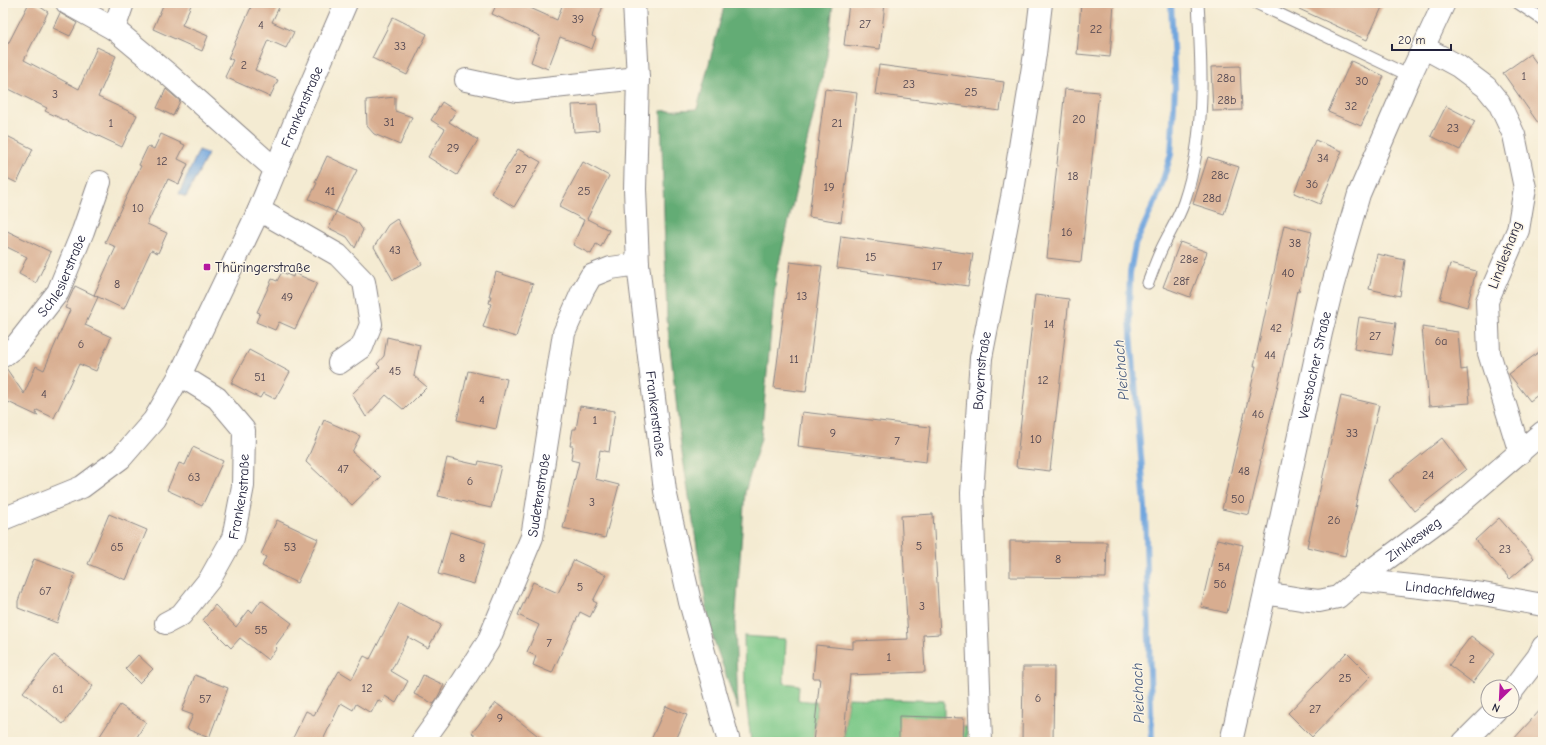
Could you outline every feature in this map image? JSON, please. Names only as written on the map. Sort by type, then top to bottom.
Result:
[{"type":"street","points":[[67,3],[114,29],[168,74],[276,170]]},
{"type":"street","points":[[114,29],[123,3]]},
{"type":"street","name":"Frankenstraße","points":[[3,519],[82,487],[121,458],[154,420],[180,374],[259,210],[346,3]]},
{"type":"street","name":"Frankenstraße","points":[[634,3],[638,78],[635,189],[638,264],[665,491],[690,602],[729,742]]},
{"type":"street","name":"Bayernstraße","points":[[981,742],[972,493],[981,358],[1012,197],[1035,54],[1041,3]]},
{"type":"street","name":"Versbacher Straße","points":[[1232,742],[1333,284],[1359,194],[1422,47],[1444,3]]},
{"type":"street","name":"Lindleshang","points":[[1422,47],[1458,66],[1486,87],[1499,103],[1514,135],[1525,188],[1518,230],[1487,302],[1489,352],[1520,453]]},
{"type":"street","points":[[466,80],[517,91],[638,78]]},
{"type":"street","name":"Schlesierstraße","points":[[3,356],[15,347],[58,292],[83,231],[100,182]]},
{"type":"street","points":[[259,210],[338,255],[364,282],[371,324],[362,347],[339,362]]},
{"type":"street","name":"Sudetenstraße","points":[[422,742],[440,717],[488,642],[532,537],[564,333],[583,290],[591,276],[611,268],[638,264]]},
{"type":"street","name":"Frankenstraße","points":[[166,623],[181,615],[210,580],[218,566],[233,538],[243,486],[244,430],[217,398],[180,374]]},
{"type":"street","name":"Zinklesweg","points":[[1265,594],[1319,601],[1338,597],[1358,580],[1449,512],[1543,432]]},
{"type":"street","name":"Lindachfeldweg","points":[[1358,580],[1483,594],[1543,605]]},
{"type":"street","points":[[1520,681],[1538,657],[1543,647]]},
{"type":"street","points":[[1464,742],[1487,719]]},
{"type":"lane","points":[[1148,282],[1163,246],[1176,224],[1194,168],[1200,131],[1202,81],[1198,3]]},
{"type":"lane","points":[[1256,3],[1410,76]]},
{"type":"lane","points":[[1518,3],[1543,20]]},
{"type":"green space","points":[[725,3],[833,3],[827,56],[776,276],[761,438],[745,492],[735,625],[738,710],[710,629],[681,446],[667,319],[661,111],[697,109]]},
{"type":"green space","points":[[744,636],[786,639],[784,683],[799,685],[798,700],[817,702],[813,742],[751,742],[745,691]]},
{"type":"green space","points":[[848,698],[944,701],[944,726],[967,727],[967,742],[843,742]]},
{"type":"water","points":[[199,150],[208,154],[186,197],[179,194]]},
{"type":"building","points":[[29,3],[34,3],[48,12],[24,60],[79,89],[97,47],[116,56],[98,97],[137,115],[122,147],[45,111],[47,108],[3,86],[3,41],[8,44]]},
{"type":"building","points":[[164,3],[192,3],[182,25],[208,36],[202,51],[153,29]]},
{"type":"building","points":[[253,3],[281,3],[272,22],[294,32],[286,48],[268,40],[255,70],[278,80],[270,97],[225,77],[233,60],[228,58]]},
{"type":"building","points":[[497,3],[519,3],[557,20],[563,3],[604,3],[592,36],[596,38],[592,49],[560,37],[548,69],[531,62],[540,36],[492,14]]},
{"type":"building","points":[[849,3],[885,3],[880,49],[844,45]]},
{"type":"building","points":[[1081,3],[1114,3],[1110,57],[1077,54]]},
{"type":"building","points":[[1286,3],[1384,3],[1367,40]]},
{"type":"building","points":[[60,13],[77,23],[70,36],[53,28]]},
{"type":"building","points":[[393,17],[427,34],[407,75],[372,58]]},
{"type":"building","points":[[1530,54],[1543,72],[1543,130],[1503,73]]},
{"type":"building","points":[[1351,61],[1384,76],[1361,126],[1328,112]]},
{"type":"building","points":[[879,65],[1004,82],[1000,111],[875,94]]},
{"type":"building","points":[[1240,66],[1242,110],[1213,111],[1211,67]]},
{"type":"building","points":[[166,89],[180,101],[173,116],[157,108]]},
{"type":"building","points":[[825,89],[857,93],[841,222],[809,217]]},
{"type":"building","points":[[1065,89],[1099,92],[1081,262],[1047,258]]},
{"type":"building","points":[[395,97],[395,111],[412,117],[400,145],[374,134],[367,126],[366,100]]},
{"type":"building","points":[[442,102],[456,111],[449,122],[478,140],[457,175],[428,157],[445,129],[431,120]]},
{"type":"building","points":[[597,104],[599,130],[574,132],[572,105]]},
{"type":"building","points":[[1446,106],[1475,121],[1460,150],[1431,136]]},
{"type":"building","points":[[3,134],[33,149],[17,183],[3,176]]},
{"type":"building","points":[[161,134],[185,145],[178,159],[188,164],[179,184],[168,179],[147,224],[167,233],[158,253],[151,250],[124,309],[94,295],[116,247],[105,242],[141,166],[139,165],[148,146],[154,149]]},
{"type":"building","points":[[1315,140],[1342,151],[1320,204],[1294,193]]},
{"type":"building","points":[[518,149],[541,162],[514,207],[491,193]]},
{"type":"building","points":[[327,156],[357,170],[336,212],[309,199],[317,183],[315,182]]},
{"type":"building","points":[[1208,157],[1239,167],[1224,214],[1193,204]]},
{"type":"building","points":[[583,162],[609,176],[587,219],[609,230],[601,247],[596,244],[591,254],[573,245],[584,220],[559,207]]},
{"type":"building","points":[[336,212],[358,223],[363,230],[355,248],[347,237],[329,228]]},
{"type":"building","points":[[397,219],[422,264],[393,280],[374,247],[388,225]]},
{"type":"building","points":[[1284,225],[1312,232],[1299,291],[1297,290],[1281,372],[1249,515],[1222,509],[1256,366],[1254,366]]},
{"type":"building","points":[[3,229],[51,252],[36,283],[19,274],[27,257],[3,245]]},
{"type":"building","points":[[841,236],[973,254],[968,286],[837,268]]},
{"type":"building","points":[[1180,242],[1207,252],[1190,297],[1163,287]]},
{"type":"building","points":[[1377,254],[1405,260],[1400,296],[1369,289]]},
{"type":"building","points":[[790,262],[822,266],[806,392],[774,388]]},
{"type":"building","points":[[1450,264],[1476,271],[1467,307],[1440,299]]},
{"type":"building","points":[[282,272],[293,277],[294,273],[317,283],[295,329],[279,322],[275,330],[256,322],[260,313],[257,312],[272,279],[277,281]]},
{"type":"building","points":[[496,272],[533,284],[516,337],[483,327],[491,304],[489,303],[491,296],[489,296]]},
{"type":"building","points":[[75,286],[98,297],[85,325],[111,337],[96,371],[79,364],[54,418],[37,410],[36,413],[38,416],[6,401],[3,396],[3,368],[6,368],[24,394],[36,366],[44,370],[70,310],[65,308]]},
{"type":"building","points":[[1035,295],[1069,299],[1050,471],[1016,467]]},
{"type":"building","points":[[1359,317],[1396,323],[1391,355],[1354,349]]},
{"type":"building","points":[[1422,327],[1458,332],[1461,370],[1467,369],[1470,403],[1429,406]]},
{"type":"building","points":[[387,337],[420,345],[414,376],[427,387],[404,410],[386,395],[366,417],[352,394],[380,367],[377,364],[384,356]]},
{"type":"building","points":[[1543,349],[1543,391],[1530,401],[1509,374]]},
{"type":"building","points":[[249,350],[290,372],[275,399],[263,393],[260,398],[231,383]]},
{"type":"building","points":[[468,371],[507,379],[496,429],[457,420]]},
{"type":"building","points":[[1341,396],[1379,405],[1345,556],[1307,547]]},
{"type":"building","points":[[580,406],[615,411],[609,452],[600,450],[595,479],[619,485],[605,538],[563,528],[579,462],[571,460],[573,446],[570,446],[573,429],[576,429]]},
{"type":"building","points":[[802,412],[930,427],[926,462],[798,446]]},
{"type":"building","points":[[324,420],[360,436],[352,452],[381,477],[352,505],[306,462]]},
{"type":"building","points":[[1442,438],[1466,470],[1414,511],[1389,480]]},
{"type":"building","points":[[193,447],[223,461],[202,506],[167,490],[179,463],[185,465]]},
{"type":"building","points":[[447,458],[478,465],[479,461],[501,466],[491,508],[438,496]]},
{"type":"building","points":[[109,514],[147,530],[126,580],[88,564]]},
{"type":"building","points":[[933,514],[940,634],[923,635],[925,672],[850,675],[843,742],[813,742],[820,678],[813,678],[816,645],[853,649],[853,641],[908,639],[901,516]]},
{"type":"building","points":[[1499,518],[1534,558],[1510,579],[1475,540]]},
{"type":"building","points":[[277,520],[318,539],[297,583],[262,566],[266,557],[261,554]]},
{"type":"building","points":[[450,532],[486,543],[474,584],[438,574]]},
{"type":"building","points":[[1217,539],[1243,545],[1227,613],[1201,607]]},
{"type":"building","points":[[1010,541],[1107,542],[1106,578],[1010,577]]},
{"type":"building","points":[[34,559],[75,574],[57,623],[18,608],[18,601]]},
{"type":"building","points":[[574,560],[606,575],[593,601],[597,603],[590,617],[580,612],[552,673],[533,665],[536,656],[527,652],[539,625],[518,615],[533,582],[558,593]]},
{"type":"building","points":[[261,600],[292,623],[275,646],[277,648],[268,660],[240,638],[231,648],[203,620],[215,605],[236,627],[249,610],[252,613]]},
{"type":"building","points":[[399,603],[441,625],[428,648],[408,637],[391,671],[408,681],[396,703],[385,696],[382,703],[378,700],[371,713],[356,704],[353,710],[341,703],[322,742],[291,742],[306,711],[314,715],[339,671],[352,679],[364,656],[370,659]]},
{"type":"building","points":[[1471,636],[1495,654],[1473,683],[1449,665]]},
{"type":"building","points":[[1347,652],[1371,676],[1312,737],[1288,713]]},
{"type":"building","points":[[54,655],[93,686],[63,724],[23,692]]},
{"type":"building","points":[[138,655],[153,669],[139,683],[125,669]]},
{"type":"building","points":[[1023,667],[1054,667],[1053,742],[1022,742]]},
{"type":"building","points":[[195,675],[228,688],[209,738],[187,729],[193,715],[182,711]]},
{"type":"building","points":[[423,675],[444,685],[434,704],[414,694]]},
{"type":"building","points":[[496,703],[546,742],[483,742],[472,733]]},
{"type":"building","points":[[120,705],[146,722],[134,742],[96,742]]},
{"type":"building","points":[[666,706],[687,715],[675,742],[650,742]]},
{"type":"building","points":[[1543,707],[1543,742],[1511,742]]},
{"type":"building","points":[[899,716],[964,718],[963,742],[899,742]]},
{"type":"waterway","name":"Pleichach","points":[[1152,742],[1145,507],[1129,308],[1130,273],[1135,245],[1159,193],[1171,154],[1175,87],[1171,3]]},
{"type":"place","name":"Thüringerstraße","points":[[207,267]]}]
